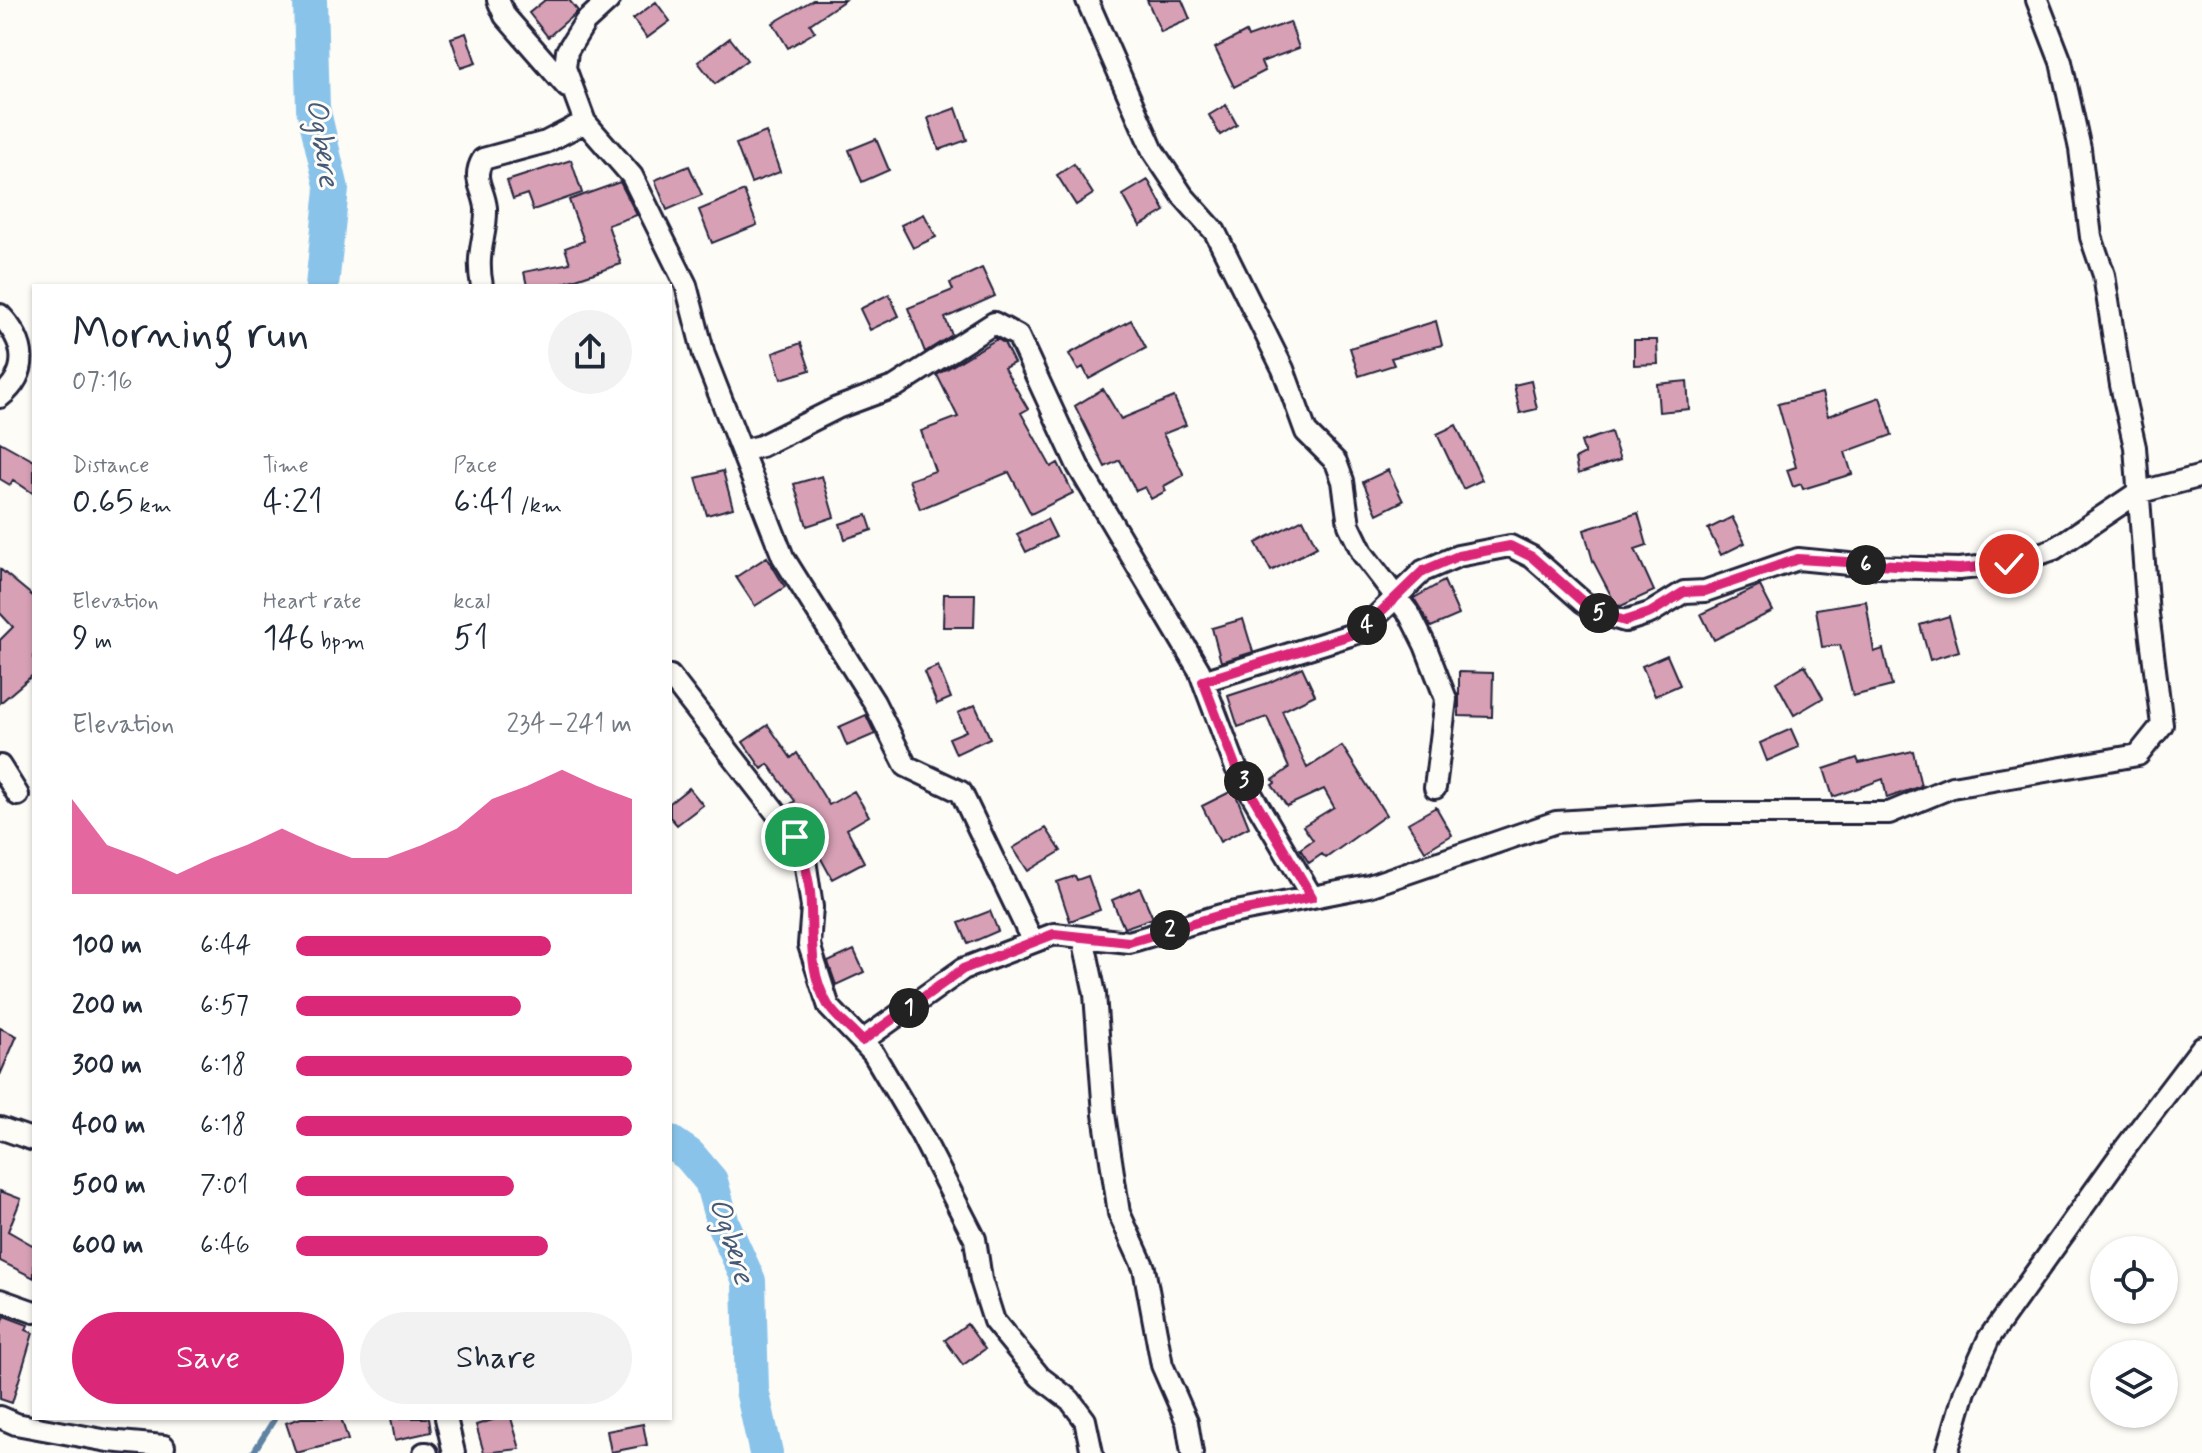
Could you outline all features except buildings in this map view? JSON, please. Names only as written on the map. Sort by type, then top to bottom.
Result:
[{"type":"street","points":[[498,0],[505,16],[572,93]]},
{"type":"street","points":[[609,0],[585,22],[567,51],[565,68],[585,122],[632,176],[686,285],[704,355],[783,557],[874,702],[906,766],[961,792],[1033,942]]},
{"type":"street","points":[[1087,0],[1153,151],[1183,196],[1215,232],[1283,369],[1306,432],[1336,462],[1343,481],[1349,525],[1358,544],[1396,596],[1425,645],[1446,699],[1435,788]]},
{"type":"street","points":[[862,1041],[963,969],[1054,934],[1129,942],[1221,915],[1369,886],[1556,822],[1702,813],[1889,813],[1952,787],[2138,755],[2162,725],[2137,493],[2135,447],[2121,385],[2104,275],[2091,237],[2080,149],[2061,62],[2037,0]]},
{"type":"street","points":[[482,284],[477,262],[486,207],[477,182],[477,169],[483,159],[546,142],[585,122]]},
{"type":"street","points":[[0,315],[18,338],[23,359],[21,373],[13,387],[0,397]]},
{"type":"street","points":[[742,451],[761,446],[837,408],[896,386],[994,323],[1018,336],[1078,466],[1203,681],[1236,768],[1312,897]]},
{"type":"street","points":[[1203,681],[1360,632],[1423,571],[1458,556],[1510,546],[1532,557],[1583,602],[1602,614],[1625,621],[1650,613],[1684,592],[1705,591],[1798,559],[1959,569],[2009,564],[2054,549],[2137,493],[2202,476]]},
{"type":"street","points":[[672,679],[795,837],[805,860],[812,907],[809,945],[829,1007],[862,1041],[921,1134],[975,1239],[981,1280],[994,1321],[1040,1377],[1070,1400],[1085,1420],[1092,1453]]},
{"type":"street","points":[[0,766],[18,795]]},
{"type":"street","points":[[1083,937],[1095,994],[1104,1114],[1119,1213],[1144,1268],[1162,1365],[1187,1422],[1192,1453]]},
{"type":"street","points":[[1947,1453],[1965,1391],[1989,1338],[2202,1047]]},
{"type":"street","points":[[0,1128],[32,1139]]},
{"type":"street","points":[[0,1300],[32,1311]]},
{"type":"street","points":[[0,1417],[16,1424],[108,1441],[164,1446]]},
{"type":"street","points":[[446,1420],[454,1453]]},
{"type":"waterway","name":"Ogbere","points":[[310,0],[313,108],[332,189],[322,284]]},
{"type":"waterway","name":"Ogbere","points":[[672,1143],[689,1155],[711,1181],[723,1224],[749,1281],[752,1390],[766,1453]]},
{"type":"waterway","points":[[253,1453],[274,1420]]},
{"type":"route","points":[[795,837],[805,860],[812,907],[809,945],[817,977],[829,1007],[862,1041],[963,969],[1054,934],[1129,942],[1221,915],[1312,897],[1236,768],[1203,681],[1360,632],[1423,571],[1458,556],[1510,546],[1532,557],[1583,602],[1602,614],[1625,621],[1650,613],[1684,592],[1705,591],[1798,559],[1879,567],[1959,569],[2009,564]]}]
